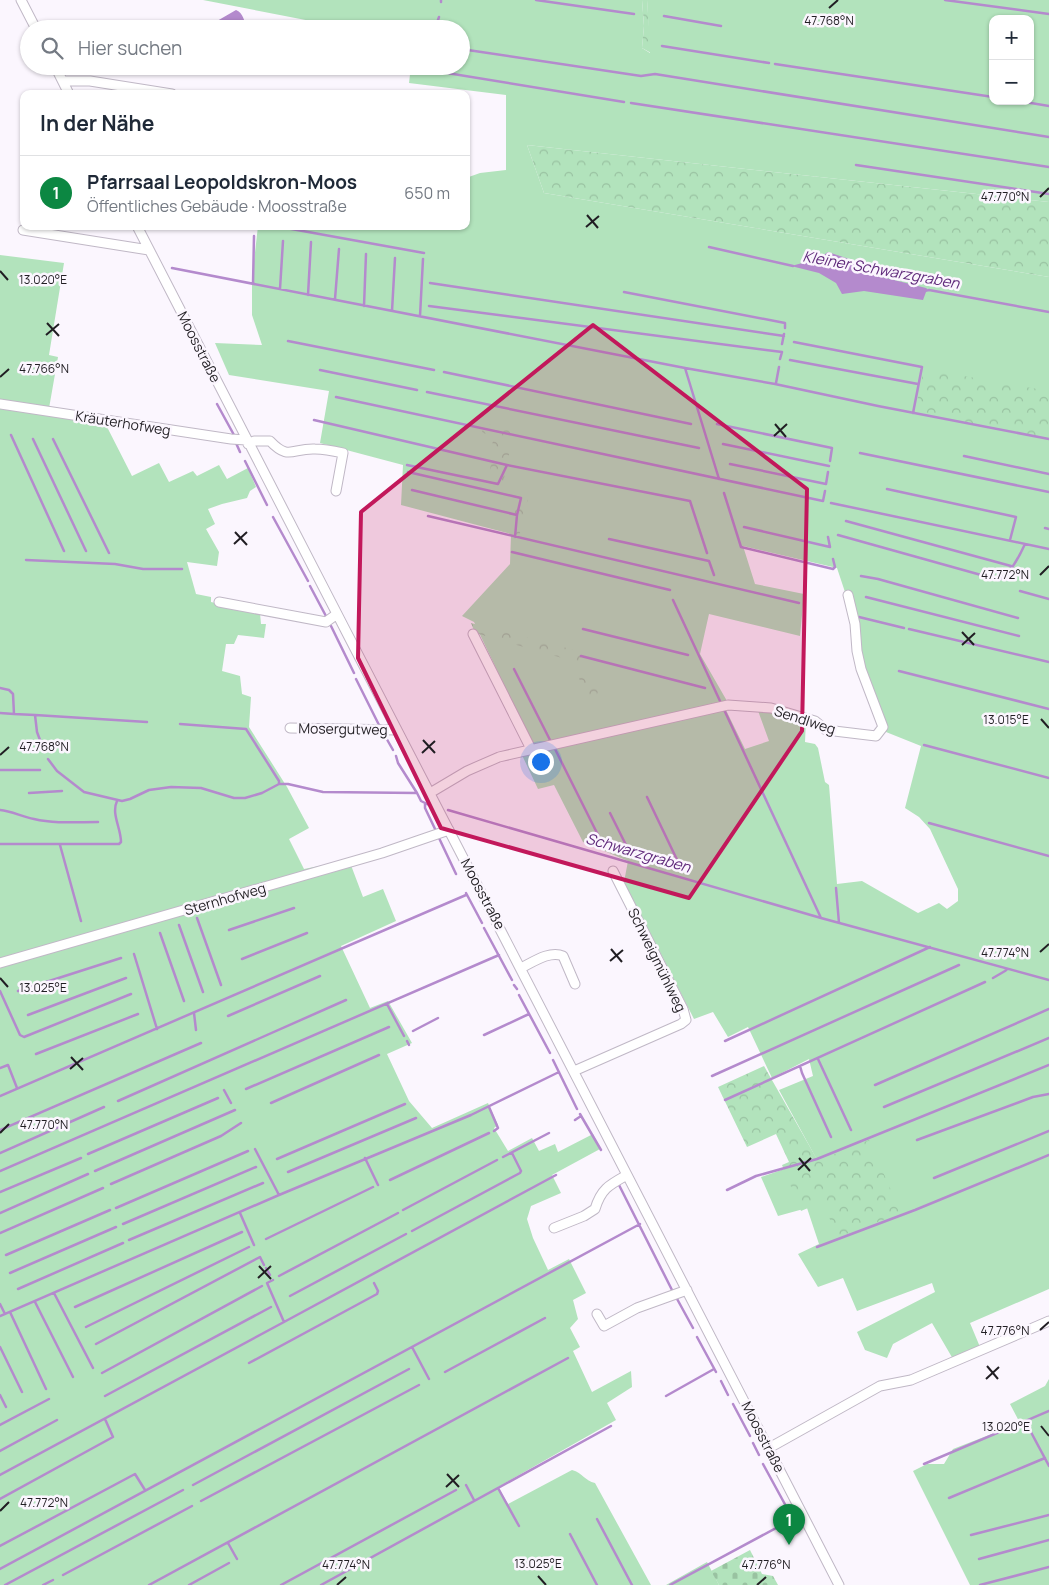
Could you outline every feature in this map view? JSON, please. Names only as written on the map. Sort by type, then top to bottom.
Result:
[{"type":"street","points":[[21,0],[31,20]]},
{"type":"street","points":[[60,75],[67,90]]},
{"type":"street","points":[[63,81],[90,80],[149,90]]},
{"type":"street","points":[[23,230],[149,250]]},
{"type":"street","name":"Moosstraße","points":[[139,230],[839,1585]]},
{"type":"street","name":"Kräuterhofweg","points":[[0,404],[247,442]]},
{"type":"street","points":[[247,442],[270,441],[279,451],[287,452],[313,449],[343,453],[336,491]]},
{"type":"street","name":"Sendlweg","points":[[430,793],[467,771],[499,756],[715,707],[771,708],[815,721],[826,730],[876,736],[883,727],[861,669],[857,651],[855,624],[848,595]]},
{"type":"street","points":[[219,602],[326,622],[337,614]]},
{"type":"street","points":[[473,634],[531,749]]},
{"type":"street","name":"Mosergutweg","points":[[290,728],[397,730]]},
{"type":"street","name":"Sternhofweg","points":[[0,963],[382,853],[449,830]]},
{"type":"street","name":"Schweigmühlweg","points":[[574,1071],[681,1024],[686,1020],[683,1009],[613,871]]},
{"type":"street","points":[[521,968],[557,953],[563,956],[575,984]]},
{"type":"street","points":[[554,1228],[584,1216],[595,1209],[599,1196],[608,1185],[627,1175]]},
{"type":"street","points":[[597,1314],[604,1326],[637,1308],[687,1290]]},
{"type":"street","points":[[769,1448],[880,1386],[911,1380],[1049,1321]]},
{"type":"highlighted area","points":[[593,325],[807,489],[802,731],[689,898],[441,828],[358,658],[361,512]]},
{"type":"green space","points":[[203,0],[642,0],[644,26],[642,48],[650,53],[647,0],[1049,0],[1049,202],[527,145],[544,193],[1049,277],[1049,1289],[970,1323],[980,1347],[953,1359],[932,1323],[893,1344],[887,1358],[865,1350],[857,1332],[935,1292],[932,1283],[857,1311],[843,1278],[818,1287],[798,1254],[819,1244],[807,1208],[778,1216],[761,1177],[816,1158],[779,1090],[813,1076],[809,1059],[772,1078],[748,1027],[728,1037],[713,1012],[694,1019],[624,882],[628,861],[583,842],[554,785],[538,789],[521,753],[532,744],[474,622],[462,616],[510,564],[511,534],[401,505],[403,465],[320,443],[329,391],[229,375],[215,343],[262,345],[252,315],[252,279],[258,230],[470,230],[470,177],[480,173],[506,170],[506,95],[409,83],[410,75],[470,75],[470,20],[306,20]],"holes":[[[743,546],[837,568],[846,595],[871,702],[886,732],[921,746],[905,808],[919,817],[930,829],[958,889],[958,901],[947,909],[939,903],[918,913],[862,881],[837,884],[829,785],[825,782],[818,748],[815,744],[805,742],[806,720],[757,708],[769,741],[745,749],[726,710],[727,701],[700,654],[709,614],[800,636],[804,594],[755,584]]]},
{"type":"green space","points":[[642,0],[647,0],[651,53],[642,48],[644,26]]},
{"type":"green space","points":[[527,145],[1049,202],[1049,277],[544,193]]},
{"type":"green space","points":[[0,255],[64,263],[49,355],[58,357],[48,414],[105,423],[132,476],[159,463],[169,482],[193,471],[197,476],[219,465],[227,479],[248,468],[256,487],[250,491],[247,498],[208,509],[215,524],[206,529],[219,552],[217,566],[187,562],[196,594],[211,597],[211,602],[260,613],[261,624],[266,624],[264,638],[238,635],[234,644],[226,644],[222,671],[240,676],[242,694],[251,697],[249,727],[287,787],[309,828],[289,839],[304,869],[349,860],[363,897],[383,889],[396,921],[341,946],[370,1008],[388,1001],[412,1043],[387,1054],[409,1101],[432,1128],[488,1103],[498,1125],[494,1128],[508,1151],[532,1138],[539,1151],[555,1144],[558,1152],[593,1134],[600,1149],[552,1175],[561,1193],[531,1206],[527,1219],[533,1238],[548,1270],[569,1259],[586,1293],[573,1300],[578,1319],[570,1328],[580,1347],[573,1351],[592,1392],[631,1371],[632,1387],[607,1403],[616,1420],[498,1487],[508,1504],[572,1470],[595,1483],[651,1585],[0,1585]]},
{"type":"green space","points":[[924,369],[1049,391],[1049,438],[915,412]]},
{"type":"green space","points":[[484,423],[514,430],[504,479],[509,483],[505,489],[489,485],[493,438],[482,432]]},
{"type":"green space","points":[[519,495],[528,498],[519,537],[509,535]]},
{"type":"green space","points":[[471,623],[578,651],[598,691],[596,698],[589,697],[569,660],[475,633]]},
{"type":"green space","points":[[764,1066],[818,1161],[869,1140],[901,1213],[838,1237],[822,1202],[801,1211],[782,1165],[789,1162],[776,1134],[747,1147],[718,1087]]},
{"type":"green space","points":[[1049,1379],[1049,1585],[970,1585],[913,1471],[927,1464],[944,1464],[953,1449],[1020,1423],[1010,1404],[1045,1386]]},
{"type":"green space","points":[[750,1550],[762,1574],[773,1576],[778,1585],[719,1585],[711,1571]]},
{"type":"green space","points":[[707,1562],[719,1585],[666,1585]]},
{"type":"shaded area","points":[[236,10],[244,20],[219,20]]},
{"type":"shaded area","points":[[828,252],[861,263],[866,273],[926,288],[930,291],[926,292],[923,300],[864,291],[842,294],[836,283],[819,273],[791,266],[818,259]]},
{"type":"waterway","points":[[536,0],[634,14]]},
{"type":"waterway","points":[[945,0],[1049,14]]},
{"type":"waterway","points":[[664,16],[721,26]]},
{"type":"waterway","points":[[662,46],[769,63]]},
{"type":"waterway","points":[[470,50],[641,76],[655,74],[1049,137]]},
{"type":"waterway","points":[[775,64],[989,96]]},
{"type":"waterway","points":[[459,75],[624,102]]},
{"type":"waterway","points":[[631,103],[1049,167]]},
{"type":"waterway","points":[[1034,104],[1049,106]]},
{"type":"waterway","points":[[856,165],[1049,194]]},
{"type":"waterway","points":[[297,230],[424,253]]},
{"type":"waterway","points":[[253,284],[254,236]]},
{"type":"waterway","points":[[280,289],[283,241]]},
{"type":"waterway","points":[[308,295],[311,242]]},
{"type":"waterway","name":"Kleiner Schwarzgraben","points":[[709,247],[793,266]]},
{"type":"waterway","points":[[335,299],[339,249]]},
{"type":"waterway","points":[[364,306],[366,254]]},
{"type":"waterway","points":[[392,311],[395,258]]},
{"type":"waterway","points":[[420,316],[423,259]]},
{"type":"waterway","points":[[172,268],[775,384],[1049,439]]},
{"type":"waterway","points":[[430,283],[784,336]]},
{"type":"waterway","name":"Kleiner Schwarzgraben","points":[[929,290],[1049,312]]},
{"type":"waterway","points":[[624,292],[785,323],[785,328]]},
{"type":"waterway","points":[[429,306],[782,352],[780,359]]},
{"type":"waterway","points":[[782,344],[784,334]]},
{"type":"waterway","points":[[288,341],[434,370]]},
{"type":"waterway","points":[[794,342],[922,367],[913,413]]},
{"type":"waterway","points":[[790,360],[918,384]]},
{"type":"waterway","points":[[776,383],[779,367]]},
{"type":"waterway","points":[[685,368],[719,479]]},
{"type":"waterway","points":[[320,370],[417,390]]},
{"type":"waterway","points":[[444,372],[691,424]]},
{"type":"waterway","points":[[427,392],[699,448]]},
{"type":"waterway","points":[[336,397],[823,501],[825,491]]},
{"type":"waterway","points":[[217,404],[234,435]]},
{"type":"waterway","points":[[314,420],[507,465],[690,501],[707,553]]},
{"type":"waterway","points":[[717,424],[832,448],[830,461]]},
{"type":"waterway","points":[[11,435],[64,551]]},
{"type":"waterway","points":[[33,439],[86,551]]},
{"type":"waterway","points":[[53,439],[109,553]]},
{"type":"waterway","points":[[236,443],[240,452]]},
{"type":"waterway","points":[[723,444],[829,466]]},
{"type":"waterway","points":[[860,453],[1049,492]]},
{"type":"waterway","points":[[964,456],[1049,474]]},
{"type":"waterway","points":[[245,461],[267,505]]},
{"type":"waterway","points":[[730,464],[826,484],[828,472]]},
{"type":"waterway","points":[[407,465],[498,484],[507,465]]},
{"type":"waterway","points":[[408,472],[521,498],[517,515]]},
{"type":"waterway","points":[[887,489],[1016,517],[1010,540]]},
{"type":"waterway","points":[[412,490],[517,515],[515,537]]},
{"type":"waterway","points":[[724,493],[741,547],[833,569],[835,567],[833,559]]},
{"type":"waterway","points":[[831,503],[1049,549]]},
{"type":"waterway","points":[[428,516],[799,603]]},
{"type":"waterway","points":[[273,517],[308,581]]},
{"type":"waterway","points":[[846,521],[1011,566]]},
{"type":"waterway","points":[[744,527],[830,547],[828,537]]},
{"type":"waterway","points":[[1045,528],[1049,529]]},
{"type":"waterway","points":[[838,535],[999,580],[1011,569],[1025,544]]},
{"type":"waterway","points":[[609,539],[709,561],[714,575]]},
{"type":"waterway","points":[[512,552],[670,590]]},
{"type":"waterway","points":[[26,560],[115,564],[143,569],[182,569]]},
{"type":"waterway","points":[[861,576],[1018,618]]},
{"type":"waterway","points":[[310,586],[327,618]]},
{"type":"waterway","points":[[1020,591],[1049,599]]},
{"type":"waterway","points":[[866,597],[1019,636]]},
{"type":"waterway","name":"Schwarzgraben","points":[[673,600],[821,918]]},
{"type":"waterway","points":[[859,617],[904,628]]},
{"type":"waterway","points":[[331,626],[354,673]]},
{"type":"waterway","points":[[583,629],[688,655]]},
{"type":"waterway","points":[[909,629],[1049,662]]},
{"type":"waterway","points":[[581,656],[705,688]]},
{"type":"waterway","points":[[514,669],[551,742]]},
{"type":"waterway","points":[[899,671],[1049,709]]},
{"type":"waterway","points":[[356,679],[380,727]]},
{"type":"waterway","name":"Schwarzgraben","points":[[0,688],[9,690],[13,694],[14,714],[35,715],[37,732],[43,748]]},
{"type":"waterway","points":[[0,713],[14,714]]},
{"type":"waterway","points":[[35,715],[147,722]]},
{"type":"waterway","points":[[180,724],[246,729],[279,781],[279,784]]},
{"type":"waterway","points":[[385,736],[393,750]]},
{"type":"waterway","points":[[924,745],[1049,778]]},
{"type":"waterway","points":[[555,749],[603,845]]},
{"type":"waterway","points":[[396,756],[398,763],[417,793]]},
{"type":"waterway","name":"Schwarzgraben","points":[[48,759],[57,771],[84,792],[122,801],[149,790],[171,787],[201,788],[234,798],[245,798],[262,793],[279,784],[288,784],[323,792],[417,793],[421,801],[429,805]]},
{"type":"waterway","points":[[0,770],[40,770]]},
{"type":"waterway","points":[[29,793],[62,791]]},
{"type":"waterway","points":[[647,797],[680,866]]},
{"type":"waterway","points":[[0,844],[119,844],[121,837],[115,811],[117,801]]},
{"type":"waterway","points":[[425,804],[425,808],[436,831]]},
{"type":"waterway","points":[[0,810],[50,822],[98,822]]},
{"type":"waterway","name":"Schwarzgraben","points":[[448,810],[821,918],[1049,980]]},
{"type":"waterway","points":[[610,813],[631,855]]},
{"type":"waterway","points":[[929,823],[1049,856]]},
{"type":"waterway","points":[[439,838],[456,874]]},
{"type":"waterway","points":[[60,845],[81,921]]},
{"type":"waterway","points":[[836,888],[839,923]]},
{"type":"waterway","points":[[466,893],[482,923]]},
{"type":"waterway","points":[[0,1096],[466,895]]},
{"type":"waterway","points":[[229,930],[294,908]]},
{"type":"waterway","points":[[197,918],[221,985]]},
{"type":"waterway","points":[[179,925],[203,992]]},
{"type":"waterway","points":[[484,928],[512,980]]},
{"type":"waterway","points":[[160,933],[184,1001]]},
{"type":"waterway","points":[[242,959],[307,933]]},
{"type":"waterway","points":[[725,1041],[930,947]]},
{"type":"waterway","points":[[134,954],[157,1029]]},
{"type":"waterway","points":[[0,1171],[499,955]]},
{"type":"waterway","points":[[18,991],[121,958]]},
{"type":"waterway","points":[[712,1076],[959,965]]},
{"type":"waterway","points":[[993,978],[1007,969]]},
{"type":"waterway","points":[[228,1016],[320,976]]},
{"type":"waterway","points":[[28,1015],[126,978]]},
{"type":"waterway","points":[[725,1100],[985,982]]},
{"type":"waterway","points":[[514,985],[517,989]]},
{"type":"waterway","points":[[0,991],[20,1035],[24,1037],[131,994]]},
{"type":"waterway","points":[[519,995],[550,1053]]},
{"type":"waterway","points":[[118,1101],[346,1000]]},
{"type":"waterway","points":[[387,1004],[404,1036]]},
{"type":"waterway","points":[[875,1085],[1049,1009]]},
{"type":"waterway","points":[[194,1013],[196,1030]]},
{"type":"waterway","points":[[36,1054],[138,1014]]},
{"type":"waterway","points":[[484,1035],[529,1014]]},
{"type":"waterway","points":[[413,1031],[438,1018]]},
{"type":"waterway","points":[[246,1089],[389,1027]]},
{"type":"waterway","points":[[884,1107],[1049,1038]]},
{"type":"waterway","points":[[407,1041],[409,1045]]},
{"type":"waterway","points":[[0,1130],[201,1043]]},
{"type":"waterway","points":[[271,1103],[379,1055]]},
{"type":"waterway","points":[[818,1059],[851,1130]]},
{"type":"waterway","points":[[553,1060],[577,1109]]},
{"type":"waterway","points":[[0,1068],[8,1065],[17,1088]]},
{"type":"waterway","points":[[727,1190],[756,1176],[817,1159],[1049,1065]]},
{"type":"waterway","points":[[800,1066],[831,1137]]},
{"type":"waterway","points":[[0,1316],[279,1195],[471,1115],[559,1072]]},
{"type":"waterway","points":[[224,1090],[231,1103]]},
{"type":"waterway","points":[[917,1140],[1033,1097],[1049,1094]]},
{"type":"waterway","points":[[88,1154],[218,1098]]},
{"type":"waterway","points":[[277,1159],[405,1104]]},
{"type":"waterway","points":[[0,1153],[104,1107]]},
{"type":"waterway","points":[[489,1107],[498,1128],[494,1131]]},
{"type":"waterway","points":[[95,1171],[235,1110]]},
{"type":"waterway","points":[[580,1114],[601,1150]]},
{"type":"waterway","points":[[575,1120],[581,1116]]},
{"type":"waterway","points":[[288,1172],[416,1118]]},
{"type":"waterway","points":[[111,1184],[221,1136],[241,1123]]},
{"type":"waterway","points":[[934,1178],[1049,1131]]},
{"type":"waterway","points":[[390,1180],[489,1133]]},
{"type":"waterway","points":[[503,1157],[549,1133]]},
{"type":"waterway","points":[[255,1149],[279,1195]]},
{"type":"waterway","points":[[116,1208],[248,1151]]},
{"type":"waterway","points":[[412,1231],[520,1173],[521,1171],[512,1153]]},
{"type":"waterway","points":[[817,1247],[915,1210],[1049,1155]]},
{"type":"waterway","points":[[0,1192],[81,1158]]},
{"type":"waterway","points":[[365,1158],[378,1185]]},
{"type":"waterway","points":[[403,1210],[497,1160]]},
{"type":"waterway","points":[[123,1224],[256,1167]]},
{"type":"waterway","points":[[0,1213],[88,1174]]},
{"type":"waterway","points":[[284,1322],[556,1175]]},
{"type":"waterway","points":[[129,1240],[263,1183]]},
{"type":"waterway","points":[[618,1183],[672,1290]]},
{"type":"waterway","points":[[266,1239],[373,1187]]},
{"type":"waterway","points":[[0,1233],[103,1188]]},
{"type":"waterway","points":[[6,1255],[110,1210]]},
{"type":"waterway","points":[[240,1213],[254,1245]]},
{"type":"waterway","points":[[279,1276],[398,1213]]},
{"type":"waterway","points":[[0,1569],[640,1224]]},
{"type":"waterway","points":[[10,1273],[116,1227]]},
{"type":"waterway","points":[[75,1307],[242,1232]]},
{"type":"waterway","points":[[290,1296],[406,1234]]},
{"type":"waterway","points":[[18,1289],[123,1243]]},
{"type":"waterway","points":[[86,1327],[249,1247]]},
{"type":"waterway","points":[[96,1344],[260,1257],[264,1265]]},
{"type":"waterway","points":[[266,1268],[270,1275]]},
{"type":"waterway","points":[[0,1475],[284,1322],[267,1283],[273,1280]]},
{"type":"waterway","points":[[249,1363],[377,1294],[378,1291],[374,1283]]},
{"type":"waterway","points":[[102,1373],[262,1286]]},
{"type":"waterway","points":[[54,1293],[93,1368]]},
{"type":"waterway","points":[[676,1297],[693,1328]]},
{"type":"waterway","points":[[35,1302],[73,1377]]},
{"type":"waterway","points":[[0,1304],[5,1314]]},
{"type":"waterway","points":[[105,1396],[271,1307]]},
{"type":"waterway","points":[[10,1312],[46,1389]]},
{"type":"waterway","points":[[445,1372],[545,1318]]},
{"type":"waterway","points":[[697,1337],[716,1372]]},
{"type":"waterway","points":[[0,1347],[22,1392]]},
{"type":"waterway","points":[[412,1347],[429,1379]]},
{"type":"waterway","points":[[149,1585],[568,1358]]},
{"type":"waterway","points":[[193,1485],[409,1369]]},
{"type":"waterway","points":[[666,1396],[714,1369]]},
{"type":"waterway","points":[[721,1381],[728,1395]]},
{"type":"waterway","points":[[201,1501],[419,1385]]},
{"type":"waterway","points":[[0,1395],[6,1407]]},
{"type":"waterway","points":[[0,1425],[49,1399]]},
{"type":"waterway","points":[[733,1404],[750,1436]]},
{"type":"waterway","points":[[924,1464],[1049,1411]]},
{"type":"waterway","points":[[0,1499],[113,1437],[105,1419]]},
{"type":"waterway","points":[[0,1451],[57,1420]]},
{"type":"waterway","points":[[1025,1421],[1049,1466]]},
{"type":"waterway","points":[[321,1585],[611,1426]]},
{"type":"waterway","points":[[753,1443],[759,1455]]},
{"type":"waterway","points":[[949,1498],[1045,1458]]},
{"type":"waterway","points":[[763,1464],[787,1508]]},
{"type":"waterway","points":[[0,1546],[135,1474],[145,1490]]},
{"type":"waterway","points":[[466,1485],[474,1500]]},
{"type":"waterway","points":[[498,1488],[519,1526]]},
{"type":"waterway","points":[[5,1585],[183,1490]]},
{"type":"waterway","points":[[281,1585],[456,1490]]},
{"type":"waterway","points":[[63,1575],[192,1506]]},
{"type":"waterway","points":[[971,1535],[1049,1515]]},
{"type":"waterway","points":[[670,1585],[791,1520],[791,1517]]},
{"type":"waterway","points":[[597,1519],[632,1585]]},
{"type":"waterway","points":[[570,1534],[597,1585]]},
{"type":"waterway","points":[[979,1559],[1049,1540]]},
{"type":"waterway","points":[[228,1543],[237,1559]]},
{"type":"waterway","points":[[189,1585],[229,1563]]},
{"type":"waterway","points":[[980,1585],[1049,1567]]},
{"type":"waterway","points":[[43,1585],[53,1580]]},
{"type":"place","name":"Pfarrsaal Leopoldskron-Moos","points":[[789,1545]]}]
